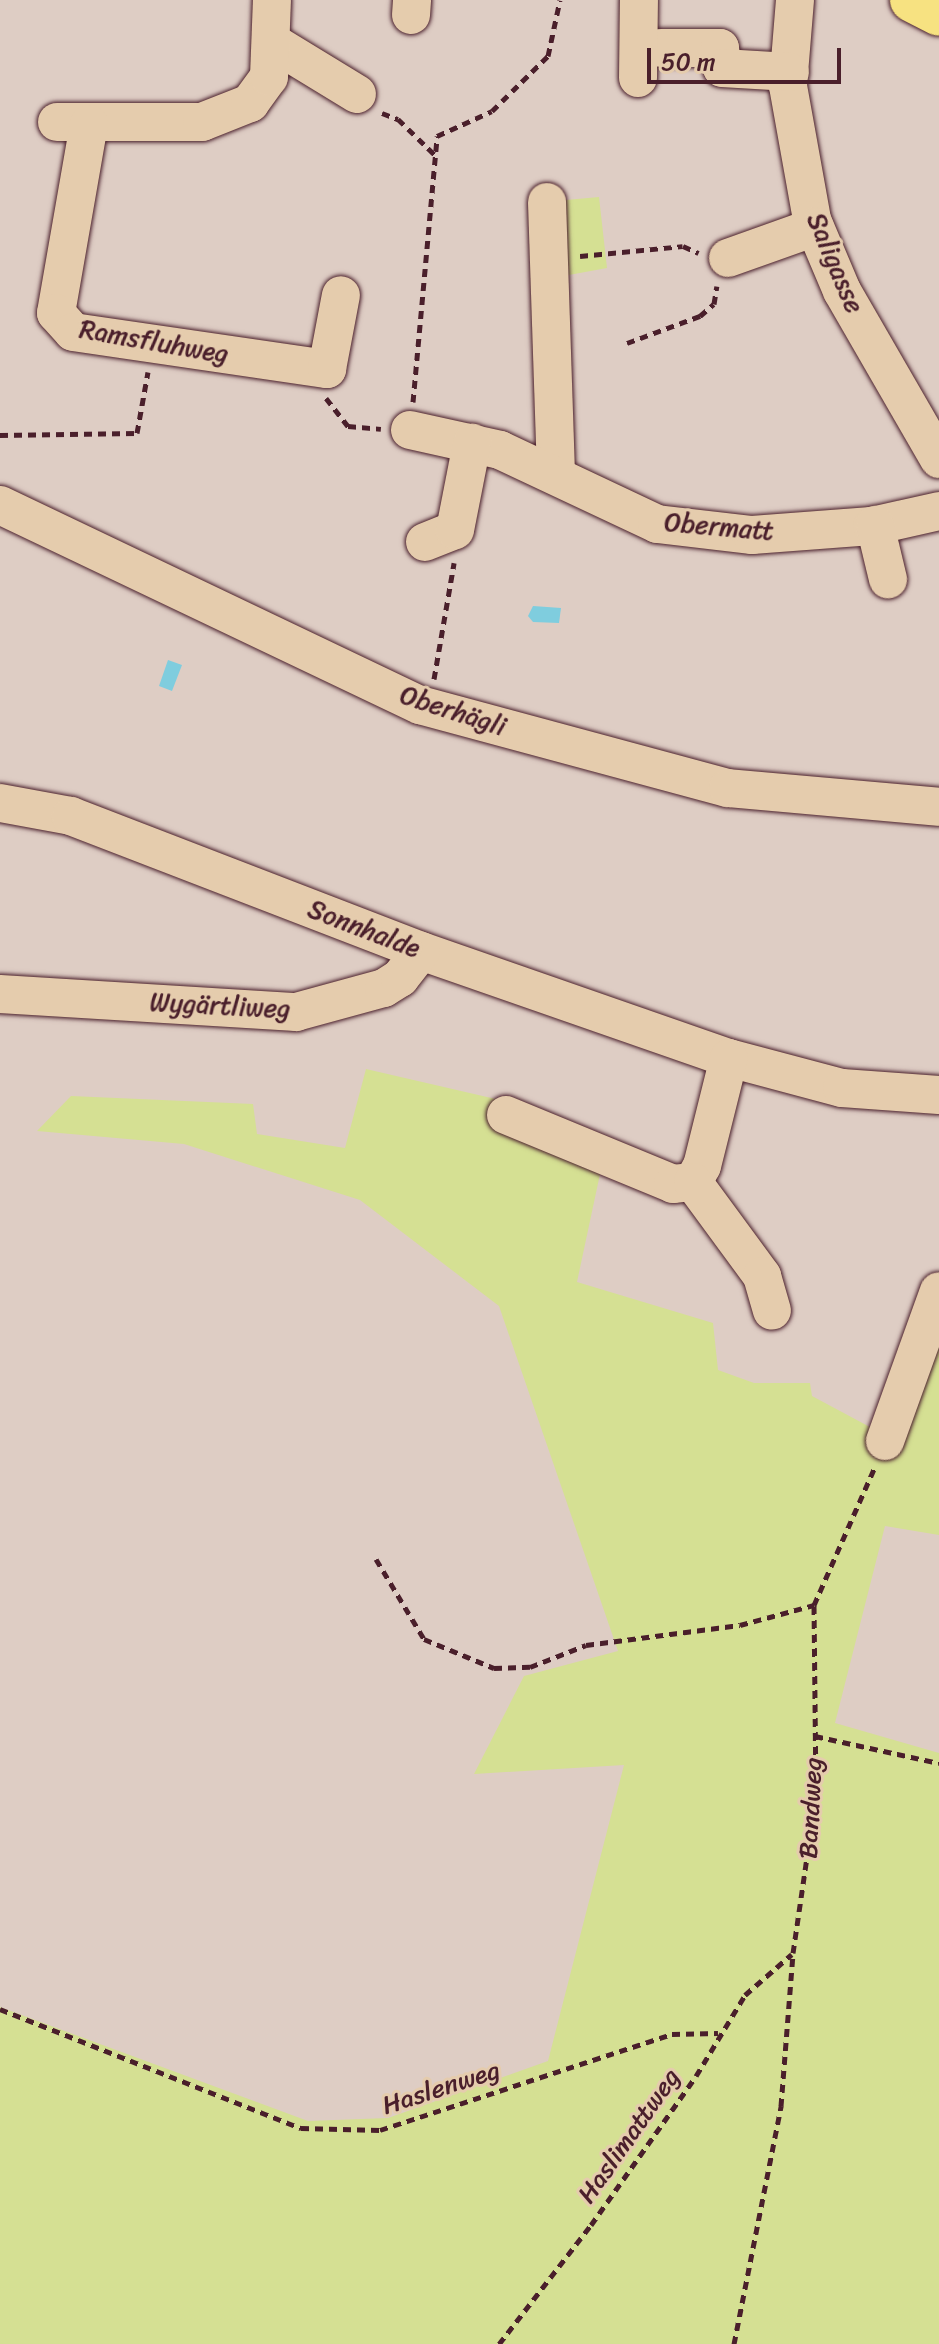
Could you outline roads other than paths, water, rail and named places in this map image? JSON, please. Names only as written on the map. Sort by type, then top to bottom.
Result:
[{"type":"main road","points":[[912,0],[939,14]]},
{"type":"street","name":"Ramsfluhweg","points":[[272,0],[275,44],[269,77],[250,103],[202,122],[73,123],[56,313],[73,332],[327,369],[341,295]]},
{"type":"street","points":[[638,78],[639,0]]},
{"type":"street","name":"Saligasse","points":[[795,0],[788,86],[815,227],[842,291],[939,459]]},
{"type":"street","points":[[275,44],[357,94]]},
{"type":"street","points":[[661,48],[720,48],[722,68],[790,72]]},
{"type":"street","points":[[547,202],[556,474]]},
{"type":"street","points":[[716,264],[815,227]]},
{"type":"street","name":"Obermatt","points":[[410,430],[472,443],[556,474],[657,524],[752,535],[875,525],[939,511]]},
{"type":"street","points":[[436,539],[455,530],[472,443]]},
{"type":"street","name":"Oberhägli","points":[[0,505],[429,707],[728,788],[939,807]]},
{"type":"street","points":[[875,525],[888,579]]},
{"type":"street","name":"Sonnhalde","points":[[0,803],[71,816],[421,951],[729,1058],[842,1088],[939,1095]]},
{"type":"street","name":"Wygärtliweg","points":[[0,994],[296,1012],[384,988],[400,978],[421,951]]},
{"type":"street","points":[[693,1182],[702,1166],[729,1058]]},
{"type":"street","points":[[506,1115],[673,1184],[693,1182]]},
{"type":"street","points":[[693,1182],[762,1276],[772,1311]]},
{"type":"street","points":[[885,1441],[939,1291]]},
{"type":"water","points":[[533,606],[561,608],[559,623],[533,622],[528,616]]},
{"type":"water","points":[[168,660],[182,665],[172,691],[159,686]]}]
